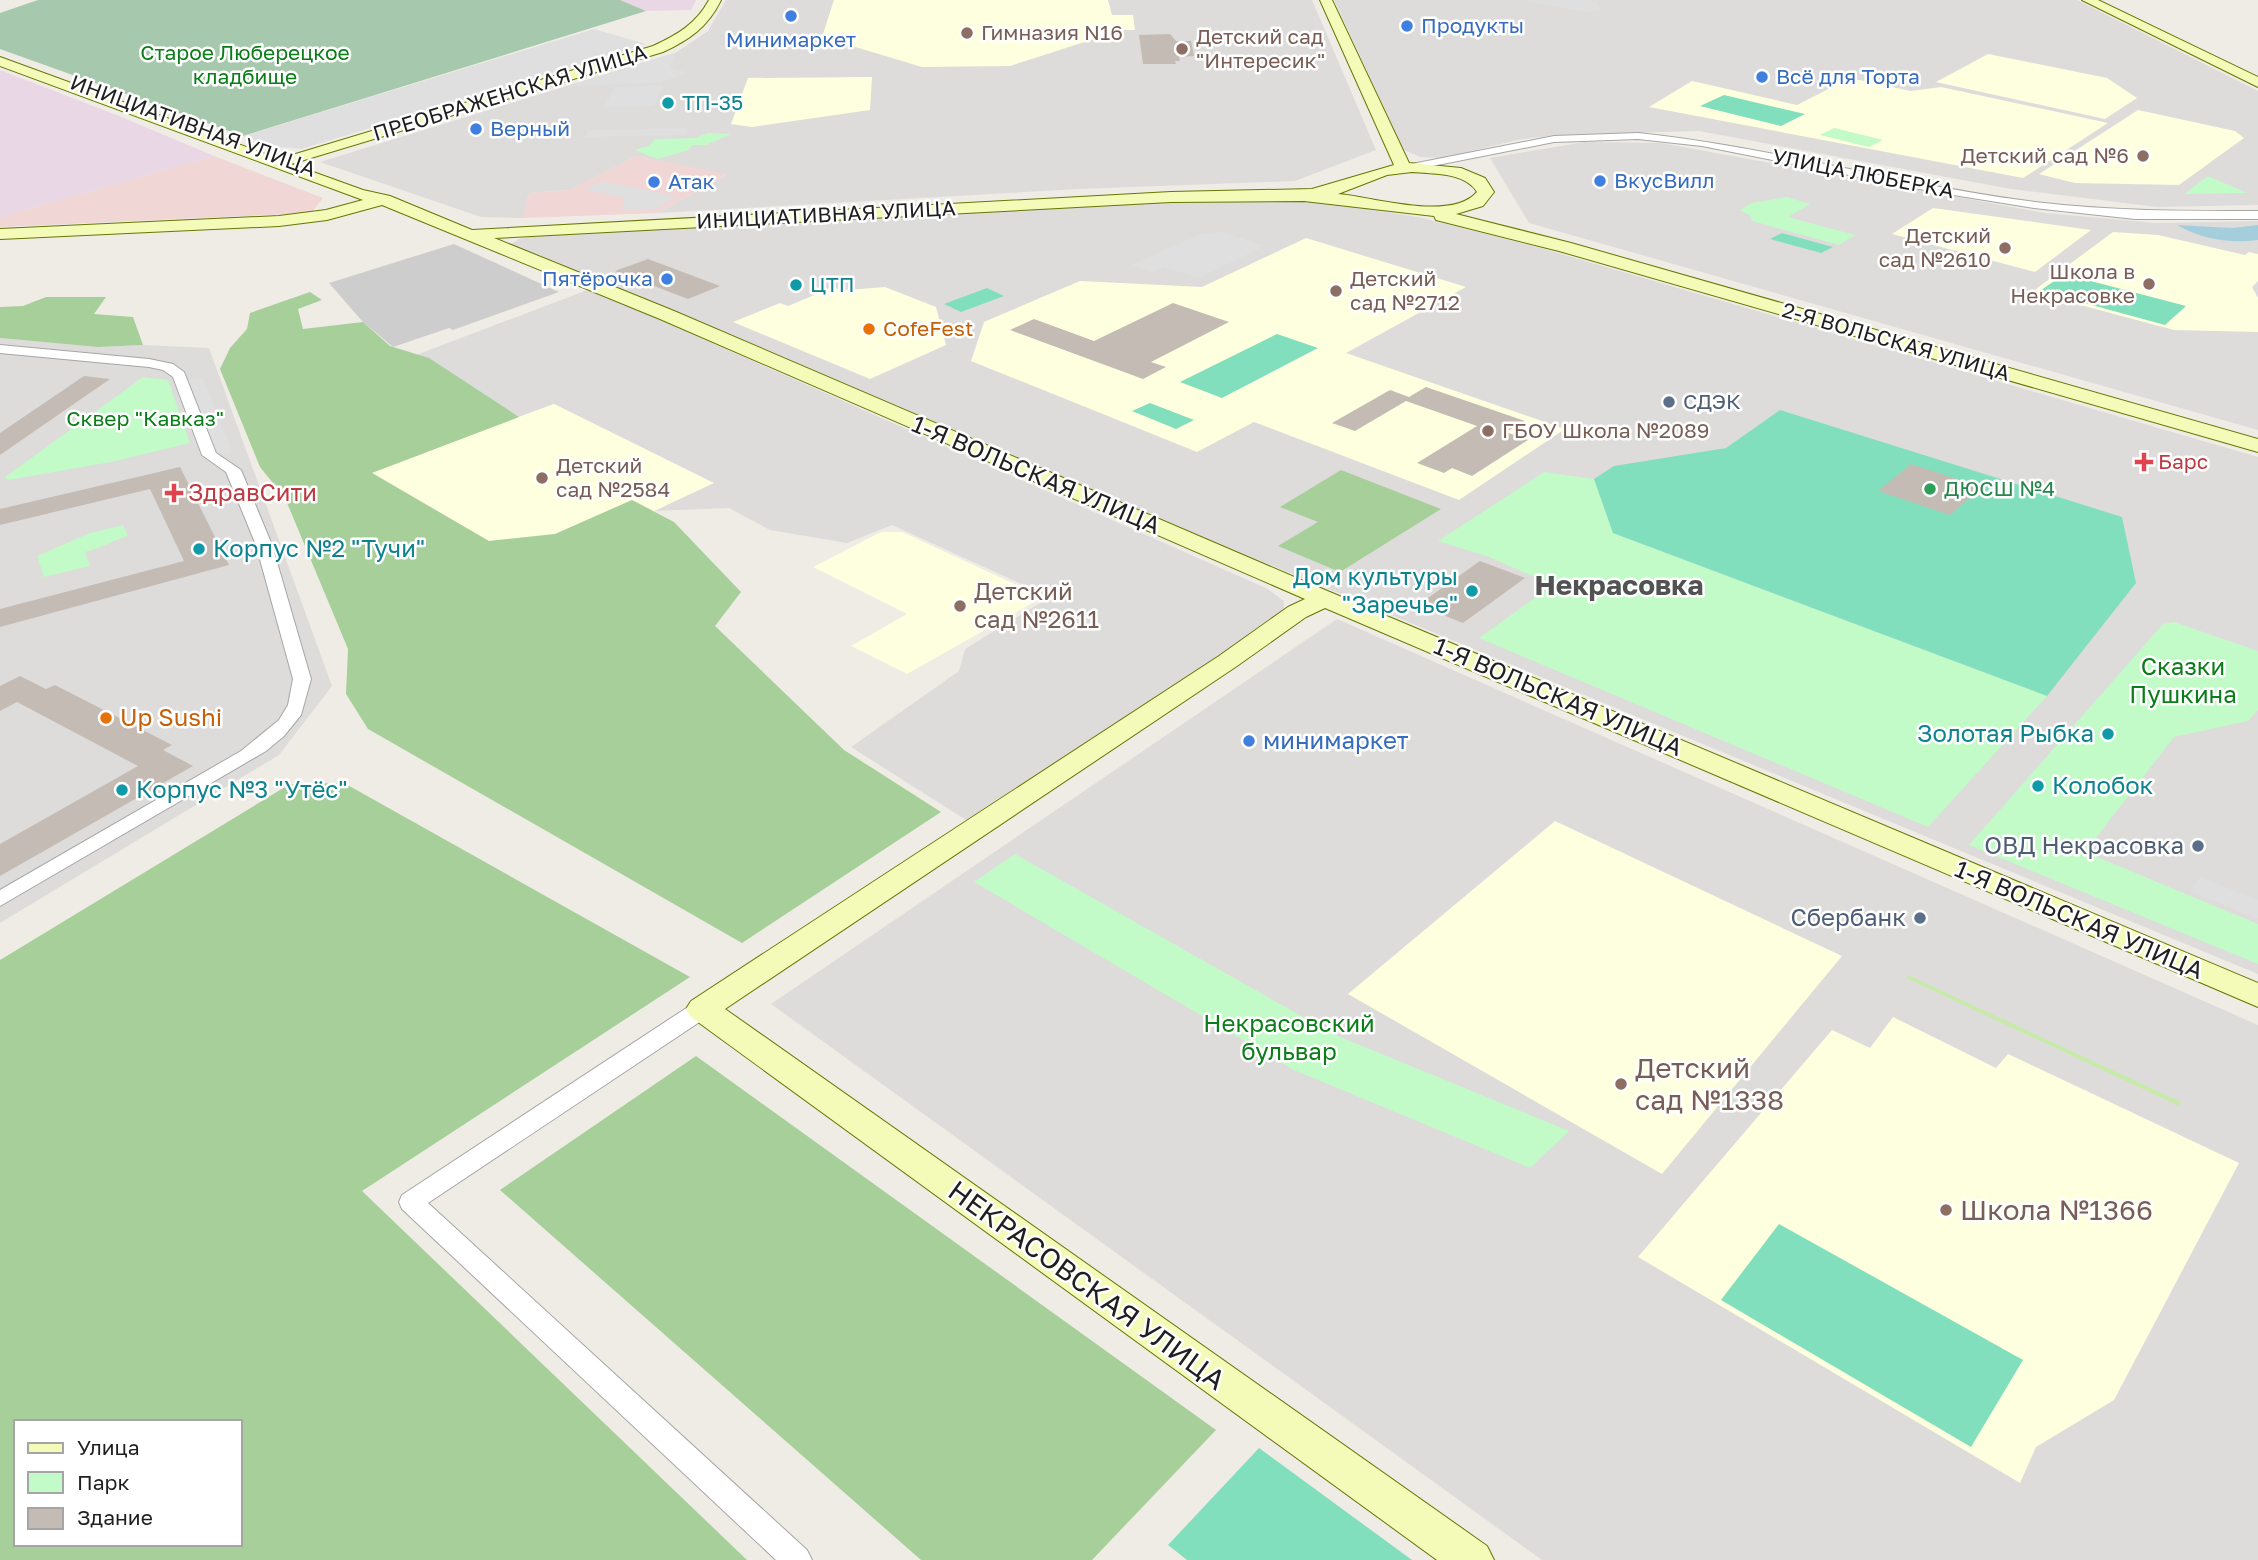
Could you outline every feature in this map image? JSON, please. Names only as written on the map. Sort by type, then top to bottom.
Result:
[{"type":"main road","name":"ПРЕОБРАЖЕНСКАЯ УЛИЦА","points":[[286,160],[658,48],[695,29],[708,17],[715,0]]},
{"type":"main road","points":[[1326,0],[1408,168]]},
{"type":"main road","points":[[2088,0],[2258,83]]},
{"type":"main road","name":"ИНИЦИАТИВНАЯ УЛИЦА","points":[[0,55],[370,190],[384,200]]},
{"type":"main road","name":"ИНИЦИАТИВНАЯ УЛИЦА","points":[[0,61],[471,234],[1171,197],[1322,193],[1374,174],[1408,168],[1442,169],[1467,176]]},
{"type":"main road","name":"ИНИЦИАТИВНАЯ УЛИЦА","points":[[1374,174],[1363,183],[1363,189],[1377,201],[1402,208]]},
{"type":"main road","points":[[1467,176],[1485,187],[1486,192],[1477,203]]},
{"type":"main road","name":"ИНИЦИАТИВНАЯ УЛИЦА","points":[[1275,195],[1443,211],[1477,203]]},
{"type":"main road","points":[[0,234],[279,221],[336,213],[384,200]]},
{"type":"main road","name":"2-Я ВОЛЬСКАЯ УЛИЦА","points":[[1477,203],[1473,209],[1480,217],[1533,238]]},
{"type":"main road","name":"2-Я ВОЛЬСКАЯ УЛИЦА","points":[[1402,208],[1533,238],[2258,446]]},
{"type":"main road","name":"1-Я ВОЛЬСКАЯ УЛИЦА","points":[[471,234],[667,315],[2258,996]]},
{"type":"main road","points":[[702,1009],[1217,668],[1297,612],[1325,598]]},
{"type":"main road","name":"НЕКРАСОВСКАЯ УЛИЦА","points":[[702,1009],[1472,1560]]},
{"type":"street","name":"УЛИЦА ЛЮБЕРКА","points":[[1408,168],[1554,139],[1638,136],[1702,142],[1935,189],[2034,205],[2135,215],[2258,215]]},
{"type":"street","points":[[1467,176],[1458,166],[1459,161],[1469,155]]},
{"type":"street","points":[[0,349],[149,363],[176,371],[209,455],[233,470],[264,545],[302,679],[301,694],[294,714],[275,737],[0,900]]},
{"type":"street","points":[[702,1009],[411,1202],[797,1560]]},
{"type":"shaded area","points":[[620,0],[696,0],[691,10],[646,11]]},
{"type":"shaded area","points":[[726,0],[1312,0],[1376,150],[1295,181],[1079,189],[658,213],[726,175],[636,156],[570,190],[529,193],[523,218],[481,217],[320,162],[677,52],[708,31]]},
{"type":"shaded area","name":"Гимназия N16","points":[[834,0],[1108,0],[1112,15],[1133,15],[1135,30],[1122,30],[1010,66],[922,67],[822,37]]},
{"type":"shaded area","points":[[1334,0],[2077,0],[2258,91],[2258,205],[2157,207],[2011,189],[1699,131],[1556,135],[1517,140],[1444,158],[1420,157],[1404,150]]},
{"type":"shaded area","points":[[1522,0],[1588,0],[1596,2],[1602,10],[1584,12]]},
{"type":"shaded area","points":[[594,29],[646,44],[301,149],[276,147],[243,136]]},
{"type":"shaded area","points":[[675,53],[670,67],[688,73],[658,83],[569,86]]},
{"type":"shaded area","points":[[1988,54],[2107,78],[2137,98],[2105,119],[1936,82]]},
{"type":"shaded area","points":[[0,70],[119,116],[214,156],[0,217]]},
{"type":"shaded area","points":[[872,77],[870,110],[752,127],[731,124],[748,78]]},
{"type":"shaded area","points":[[1850,78],[1911,91],[1941,87],[2108,123],[2023,178],[1649,107],[1692,81],[1797,105]]},
{"type":"shaded area","points":[[663,85],[654,106],[604,107],[615,87]]},
{"type":"shaded area","name":"Детский сад №6","points":[[2138,110],[2235,131],[2244,138],[2179,185],[2075,183],[2039,174]]},
{"type":"shaded area","points":[[688,128],[686,135],[585,137],[588,130]]},
{"type":"shaded area","points":[[1584,142],[1661,143],[2045,213],[2156,223],[2258,221],[2258,430],[1529,223],[1490,158]]},
{"type":"shaded area","points":[[214,156],[323,198],[311,213],[0,227],[0,217]]},
{"type":"shaded area","points":[[636,156],[727,174],[658,213],[523,218],[529,193],[570,190]]},
{"type":"shaded area","points":[[601,181],[676,196],[655,210],[622,210],[625,198],[584,189]]},
{"type":"shaded area","points":[[1213,200],[1313,201],[1418,217],[1534,246],[2258,457],[2258,974],[1203,537],[510,245],[519,239],[542,234]]},
{"type":"shaded area","name":"Детский сад №2610","points":[[1933,208],[2091,230],[2035,272],[1892,234]]},
{"type":"shaded area","points":[[1221,232],[1265,246],[1199,278],[1164,267],[1153,272],[1131,265],[1201,234]]},
{"type":"shaded area","name":"Школа в Некрасовке","points":[[2113,232],[2158,235],[2245,255],[2249,252],[2258,254],[2258,281],[2252,287],[2258,298],[2258,332],[2174,330],[2032,292]]},
{"type":"shaded area","points":[[1306,238],[1466,287],[1346,353],[1565,429],[1459,500],[1254,422],[1197,452],[971,361],[984,322],[1080,281],[1202,287]]},
{"type":"shaded area","points":[[454,244],[559,292],[453,330],[449,328],[393,347],[362,321],[329,283]]},
{"type":"shaded area","points":[[885,287],[936,307],[946,345],[870,379],[733,322],[780,303],[788,306],[831,288],[848,290]]},
{"type":"shaded area","points":[[590,289],[1268,589],[1284,601],[1284,614],[966,820],[851,747],[959,671],[965,649],[1050,597],[892,525],[847,543],[770,530],[729,508],[654,511],[713,483],[554,404],[508,421],[403,360]]},
{"type":"shaded area","points":[[0,338],[98,347],[143,345],[209,348],[332,686],[279,755],[0,923]]},
{"type":"shaded area","points":[[203,377],[232,452],[216,455],[189,380]]},
{"type":"shaded area","name":"Детский сад №2584","points":[[554,404],[714,483],[654,511],[632,500],[555,534],[488,541],[371,472]]},
{"type":"shaded area","name":"Детский сад №2611","points":[[881,532],[902,532],[1043,597],[907,674],[851,646],[907,614],[813,567]]},
{"type":"shaded area","points":[[1337,619],[2258,1025],[2258,1560],[1542,1560],[771,1004]]},
{"type":"shaded area","name":"Детский сад №1338","points":[[1555,821],[1842,956],[1662,1174],[1348,994]]},
{"type":"shaded area","points":[[2200,877],[2258,900],[2258,919],[2190,891]]},
{"type":"shaded area","name":"Школа №1366","points":[[1893,1017],[1996,1068],[2008,1054],[2239,1163],[2114,1400],[2036,1447],[2020,1483],[1638,1257],[1832,1030],[1870,1048]]},
{"type":"green space","name":"Старое Люберецкое кладбище","points":[[38,0],[620,0],[646,11],[243,136],[0,49],[0,13]]},
{"type":"green space","points":[[1724,95],[1805,114],[1781,126],[1700,106]]},
{"type":"green space","points":[[1834,128],[1883,140],[1869,147],[1820,135]]},
{"type":"green space","points":[[708,133],[731,134],[706,145],[692,145],[689,150],[658,159],[634,150],[649,146],[655,139],[695,138]]},
{"type":"green space","points":[[2208,176],[2247,193],[2184,194]]},
{"type":"green space","points":[[1787,197],[1810,204],[1788,217],[1855,235],[1839,245],[1752,221],[1751,216],[1740,210],[1751,203]]},
{"type":"green space","points":[[1782,233],[1833,247],[1821,253],[1770,239]]},
{"type":"green space","points":[[2064,274],[2186,306],[2165,325],[2040,291]]},
{"type":"green space","points":[[987,288],[1004,296],[961,312],[944,304]]},
{"type":"green space","points":[[310,292],[322,300],[298,309],[303,329],[363,322],[390,346],[429,358],[519,417],[372,473],[489,541],[555,534],[632,500],[674,522],[741,592],[715,626],[844,750],[941,812],[742,943],[368,729],[346,694],[348,649],[285,498],[260,467],[220,369],[230,348],[247,329],[250,313]]},
{"type":"green space","points":[[46,297],[106,297],[94,314],[133,317],[143,345],[98,347],[0,338],[0,307],[23,306]]},
{"type":"green space","points":[[1277,334],[1318,348],[1222,398],[1180,382]]},
{"type":"green space","name":"Сквер \"Кавказ\"","points":[[143,377],[168,380],[190,443],[111,462],[8,480],[5,477]]},
{"type":"green space","points":[[1150,403],[1194,420],[1176,429],[1132,411]]},
{"type":"green space","points":[[1780,410],[2122,517],[2136,583],[2047,696],[1613,533],[1594,479],[1614,466],[1726,448]]},
{"type":"green space","points":[[1341,470],[1441,509],[1340,572],[1278,546],[1318,522],[1280,507]]},
{"type":"green space","points":[[1544,472],[1594,479],[1613,533],[2047,696],[1928,827],[1479,638],[1553,585],[1489,557],[1438,541]]},
{"type":"green space","points":[[123,525],[128,536],[85,552],[90,566],[44,577],[37,556],[90,533]]},
{"type":"green space","name":"Сказки Пушкина","points":[[2174,622],[2258,651],[2258,710],[2248,721],[2174,737],[2085,852],[2258,924],[2258,964],[1969,845],[2163,624]]},
{"type":"green space","points":[[344,783],[690,977],[362,1191],[747,1560],[0,1560],[0,960],[290,784]]},
{"type":"green space","name":"Некрасовский бульвар","points":[[1015,854],[1333,1034],[1569,1131],[1530,1168],[1294,1070],[974,882]]},
{"type":"green space","points":[[1908,975],[2181,1102],[2179,1106],[1906,978]]},
{"type":"green space","points":[[696,1056],[1216,1430],[1092,1560],[921,1560],[500,1190]]},
{"type":"green space","points":[[1779,1224],[2023,1360],[1971,1447],[1721,1300]]},
{"type":"green space","points":[[1259,1448],[1412,1560],[1187,1560],[1168,1545]]},
{"type":"water","points":[[2177,225],[2233,228],[2258,225],[2258,240],[2216,239]]},
{"type":"building","name":"Детский сад \"Интересик\"","points":[[1170,34],[1176,41],[1191,41],[1194,56],[1179,57],[1180,61],[1175,61],[1176,64],[1143,64],[1139,35]]},
{"type":"building","name":"Пятёрочка","points":[[648,259],[720,286],[688,299],[615,271]]},
{"type":"building","points":[[1173,303],[1229,322],[1151,362],[1166,367],[1143,379],[1010,330],[1034,319],[1094,341]]},
{"type":"building","points":[[84,376],[110,379],[0,455],[0,433]]},
{"type":"building","name":"ГБОУ Школа №2089","points":[[1426,387],[1525,421],[1506,432],[1528,440],[1472,476],[1452,468],[1444,473],[1417,463],[1477,426],[1406,401],[1355,431],[1332,423],[1390,390],[1409,397]]},
{"type":"building","name":"ДЮСШ №4","points":[[1911,464],[1982,487],[1950,515],[1878,491]]},
{"type":"building","name":"Корпус №2 \"Тучи\"","points":[[180,467],[229,565],[0,627],[0,609],[184,561],[150,489],[0,525],[0,509]]},
{"type":"building","name":"Дом культуры \"Заречье\"","points":[[1480,561],[1525,578],[1463,623],[1418,605]]},
{"type":"building","name":"Корпус №3 \"Утёс\"","points":[[20,676],[46,689],[55,685],[172,745],[163,750],[193,766],[0,876],[0,844],[138,766],[17,702],[0,711],[0,686]]},
{"type":"place","name":"Минимаркет","points":[[791,16]]},
{"type":"place","name":"Продукты","points":[[1407,26]]},
{"type":"place","name":"Гимназия N16","points":[[967,33]]},
{"type":"place","name":"Детский сад \"Интересик\"","points":[[1182,49]]},
{"type":"place","name":"Всё для Торта","points":[[1762,77]]},
{"type":"place","name":"ТП-35","points":[[668,103]]},
{"type":"place","name":"Верный","points":[[476,129]]},
{"type":"place","name":"Детский сад №6","points":[[2143,156]]},
{"type":"place","name":"ВкусВилл","points":[[1600,181]]},
{"type":"place","name":"Атак","points":[[654,182]]},
{"type":"place","name":"Детский сад №2610","points":[[2005,248]]},
{"type":"place","name":"Пятёрочка","points":[[667,279]]},
{"type":"place","name":"Школа в Некрасовке","points":[[2149,284]]},
{"type":"place","name":"ЦТП","points":[[796,285]]},
{"type":"place","name":"Детский сад №2712","points":[[1336,291]]},
{"type":"place","name":"CofeFest","points":[[869,329]]},
{"type":"place","name":"СДЭК","points":[[1669,402]]},
{"type":"place","name":"ГБОУ Школа №2089","points":[[1488,431]]},
{"type":"place","name":"Барс","points":[[2144,462]]},
{"type":"place","name":"Детский сад №2584","points":[[542,478]]},
{"type":"place","name":"ДЮСШ №4","points":[[1930,489]]},
{"type":"place","name":"ЗдравСити","points":[[174,493]]},
{"type":"place","name":"Корпус №2 \"Тучи\"","points":[[199,549]]},
{"type":"place","name":"Дом культуры \"Заречье\"","points":[[1472,591]]},
{"type":"place","name":"Детский сад №2611","points":[[960,606]]},
{"type":"place","name":"Up Sushi","points":[[106,718]]},
{"type":"place","name":"Золотая Рыбка","points":[[2108,734]]},
{"type":"place","name":"минимаркет","points":[[1249,741]]},
{"type":"place","name":"Колобок","points":[[2038,786]]},
{"type":"place","name":"Корпус №3 \"Утёс\"","points":[[122,790]]},
{"type":"place","name":"ОВД Некрасовка","points":[[2198,846]]},
{"type":"place","name":"Сбербанк","points":[[1920,918]]},
{"type":"place","name":"Детский сад №1338","points":[[1621,1084]]},
{"type":"place","name":"Школа №1366","points":[[1946,1210]]},
{"type":"district","name":"Некрасовка","points":[[1619,585]]}]
